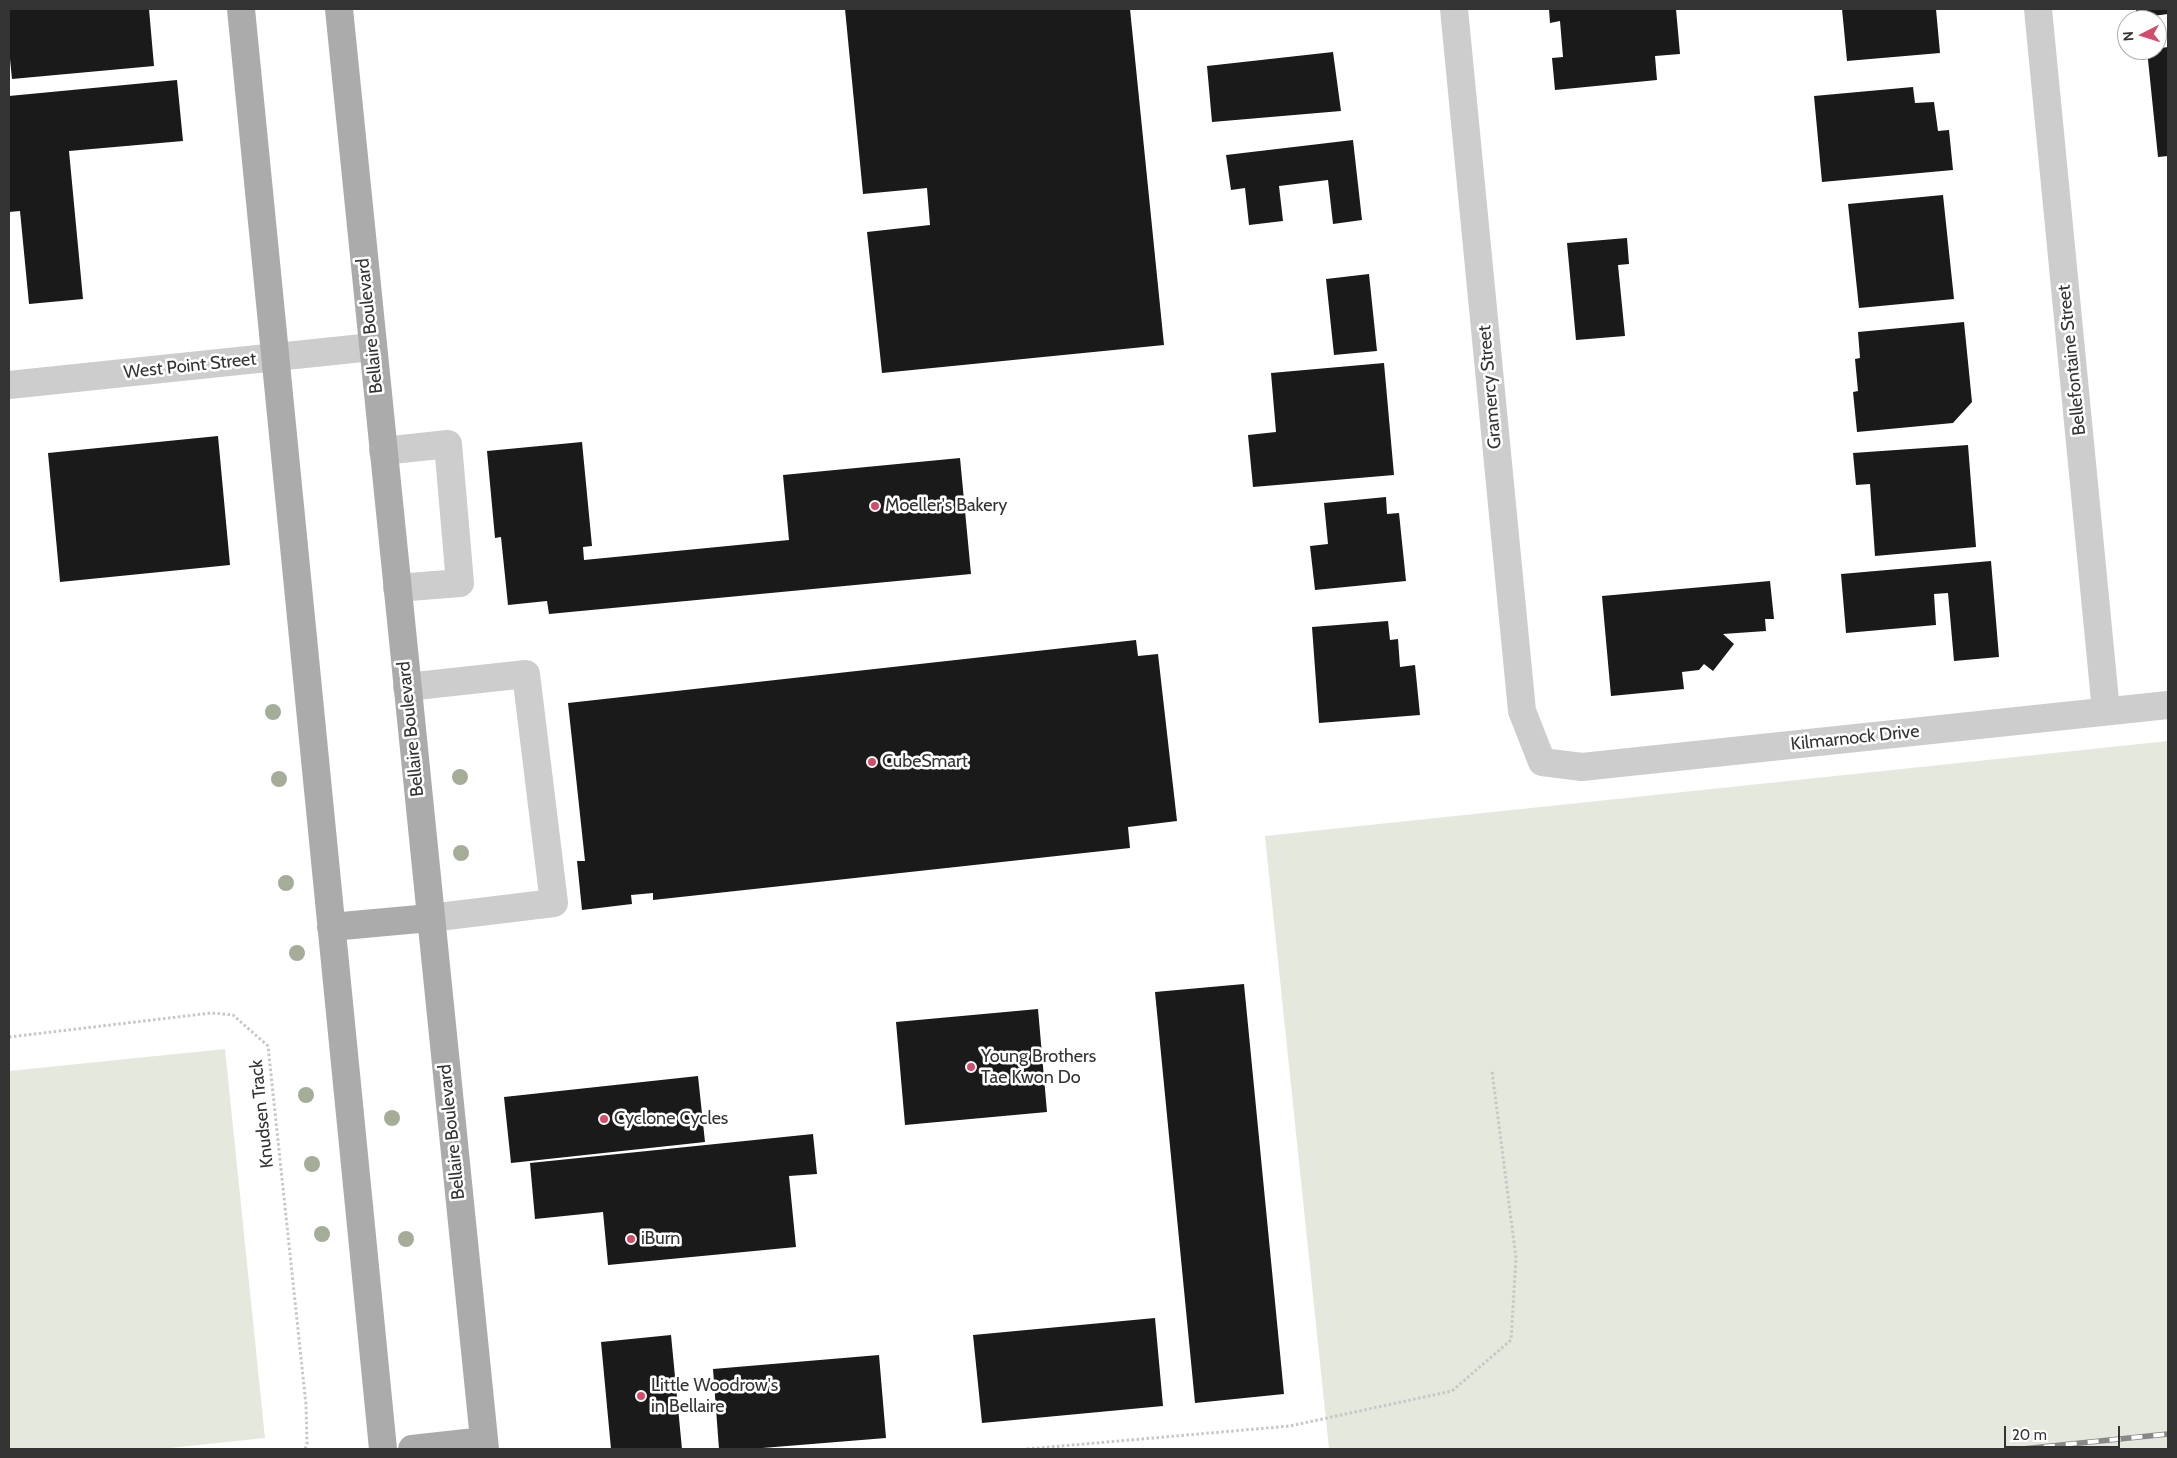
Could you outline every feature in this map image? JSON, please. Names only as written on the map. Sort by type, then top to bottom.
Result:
[{"type":"main road","points":[[241,9],[383,1449]]},
{"type":"main road","name":"Bellaire Boulevard","points":[[339,9],[484,1445]]},
{"type":"main road","points":[[331,927],[430,918]]},
{"type":"main road","points":[[412,1449],[484,1445]]},
{"type":"street","name":"Gramercy Street","points":[[1454,9],[1522,711],[1542,762]]},
{"type":"street","name":"Bellefontaine Street","points":[[2038,9],[2106,711]]},
{"type":"street","name":"West Point Street","points":[[9,385],[372,347]]},
{"type":"street","points":[[383,451],[448,444],[460,583],[397,588]]},
{"type":"street","points":[[407,687],[526,674],[554,903],[430,918]]},
{"type":"street","name":"Kilmarnock Drive","points":[[1542,762],[1582,766],[2168,705]]},
{"type":"path","name":"Knudsen Track","points":[[9,1036],[211,1013],[233,1015],[268,1046],[306,1406],[307,1444],[305,1449]]},
{"type":"path","points":[[1027,1449],[1290,1426],[1452,1391],[1511,1340],[1516,1258],[1492,1071]]},
{"type":"shaded area","points":[[2168,741],[2168,1449],[1329,1449],[1265,836]]},
{"type":"shaded area","points":[[225,1049],[265,1438],[160,1449],[9,1449],[9,1071]]},
{"type":"building","points":[[9,9],[149,9],[154,66],[12,79],[9,49]]},
{"type":"building","points":[[845,9],[1130,9],[1164,345],[882,373],[867,232],[930,225],[927,188],[863,194]]},
{"type":"building","points":[[1549,9],[1676,9],[1680,54],[1655,56],[1657,80],[1555,90],[1552,58],[1563,57],[1560,21],[1550,23]]},
{"type":"building","points":[[1842,9],[1936,9],[1940,53],[1847,61]]},
{"type":"building","points":[[2168,9],[2168,14],[2167,10],[2136,10]]},
{"type":"building","points":[[2167,47],[2168,156],[2158,157],[2148,60],[2167,60]]},
{"type":"building","points":[[1333,52],[1341,111],[1212,122],[1207,66]]},
{"type":"building","points":[[177,80],[183,141],[69,151],[83,299],[29,304],[20,211],[9,212],[9,96]]},
{"type":"building","points":[[1913,87],[1915,103],[1934,102],[1938,131],[1949,130],[1953,170],[1822,182],[1814,96]]},
{"type":"building","points":[[1353,140],[1362,220],[1333,224],[1328,180],[1279,186],[1283,221],[1249,225],[1245,188],[1231,190],[1226,155]]},
{"type":"building","points":[[1943,195],[1954,299],[1859,308],[1848,204]]},
{"type":"building","points":[[1627,238],[1629,264],[1618,265],[1625,336],[1576,340],[1567,243]]},
{"type":"building","points":[[1369,274],[1377,351],[1334,355],[1326,279]]},
{"type":"building","points":[[1964,322],[1972,402],[1953,423],[1857,432],[1853,392],[1858,391],[1855,359],[1860,358],[1858,332]]},
{"type":"building","points":[[1384,363],[1394,475],[1253,487],[1248,435],[1276,432],[1271,373]]},
{"type":"building","points":[[218,436],[230,565],[60,582],[48,453]]},
{"type":"building","name":"Moeller's Bakery","points":[[582,442],[592,546],[583,547],[584,560],[789,540],[783,475],[960,458],[971,574],[549,614],[547,601],[508,605],[501,537],[495,538],[487,451]]},
{"type":"building","points":[[1968,445],[1976,547],[1875,556],[1870,484],[1856,485],[1853,453]]},
{"type":"building","points":[[1386,497],[1387,514],[1399,513],[1406,581],[1315,590],[1310,546],[1328,544],[1324,503]]},
{"type":"building","points":[[1991,561],[1999,657],[1954,661],[1948,593],[1934,594],[1936,625],[1846,633],[1841,574]]},
{"type":"building","points":[[1770,581],[1774,619],[1765,619],[1766,631],[1723,634],[1734,644],[1713,671],[1704,664],[1699,670],[1682,672],[1684,689],[1611,696],[1602,596]]},
{"type":"building","points":[[1388,621],[1390,640],[1398,639],[1400,667],[1415,665],[1420,715],[1319,723],[1312,627]]},
{"type":"building","name":"CubeSmart","points":[[1136,640],[1138,656],[1158,654],[1177,821],[1128,827],[1130,848],[653,900],[653,893],[631,895],[632,904],[582,910],[577,861],[585,861],[568,703]]},
{"type":"building","points":[[1244,984],[1284,1394],[1195,1403],[1155,992]]},
{"type":"building","name":"Young Brothers Tae Kwon Do","points":[[1038,1009],[1047,1112],[905,1125],[896,1022]]},
{"type":"building","name":"Cyclone Cycles","points":[[698,1076],[705,1142],[511,1163],[504,1097]]},
{"type":"building","points":[[813,1134],[817,1174],[789,1176],[796,1247],[608,1265],[603,1212],[535,1219],[530,1163]]},
{"type":"building","points":[[1155,1318],[1163,1406],[982,1423],[973,1335]]},
{"type":"building","name":"Little Woodrow's in Bellaire","points":[[671,1335],[682,1449],[611,1449],[601,1342]]},
{"type":"building","points":[[879,1355],[886,1438],[750,1449],[719,1449],[713,1369]]},
{"type":"railway","points":[[2022,1449],[2168,1434]]},
{"type":"place","name":"Moeller's Bakery","points":[[875,506]]},
{"type":"place","name":"CubeSmart","points":[[872,762]]},
{"type":"place","name":"Young Brothers Tae Kwon Do","points":[[971,1067]]},
{"type":"place","name":"Cyclone Cycles","points":[[604,1119]]},
{"type":"place","name":"iBurn","points":[[631,1239]]},
{"type":"place","name":"Little Woodrow's in Bellaire","points":[[641,1396]]}]
